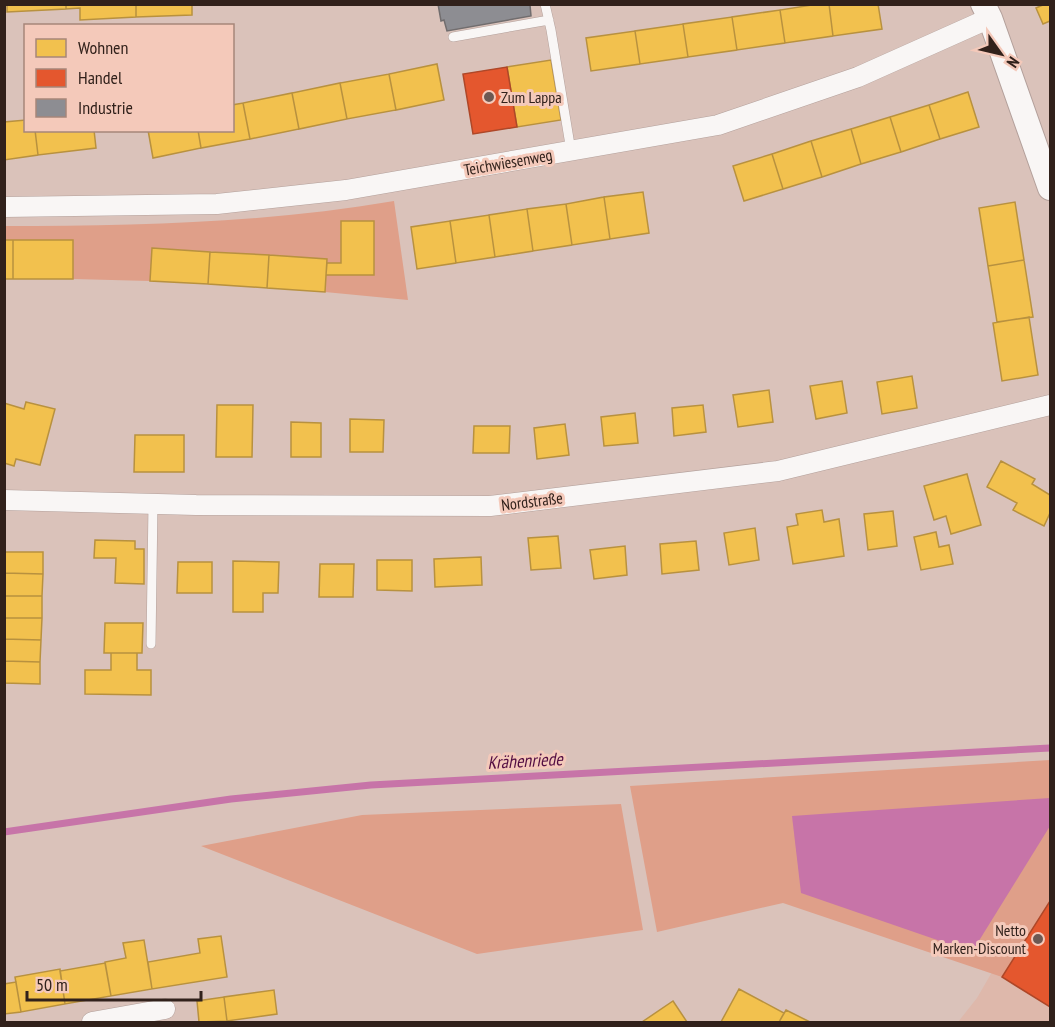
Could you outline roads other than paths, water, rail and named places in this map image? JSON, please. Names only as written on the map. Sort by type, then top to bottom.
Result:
[{"type":"street","name":"Teichwiesenweg","points":[[4,207],[217,204],[346,190],[718,125],[858,77],[987,11]]},
{"type":"street","points":[[987,11],[1050,188]]},
{"type":"street","name":"Nordstraße","points":[[4,501],[490,506],[777,471],[1050,405]]},
{"type":"street","points":[[92,1023],[165,1009]]},
{"type":"lane","points":[[545,4],[571,151]]},
{"type":"lane","points":[[453,37],[549,20]]},
{"type":"lane","points":[[151,644],[153,504]]},
{"type":"waterway","name":"Krähenriede","points":[[4,832],[231,799],[371,785],[1050,748]]},
{"type":"place","name":"Zum Lappa","points":[[489,97]]},
{"type":"place","name":"Netto Marken-Discount","points":[[1038,939]]}]
